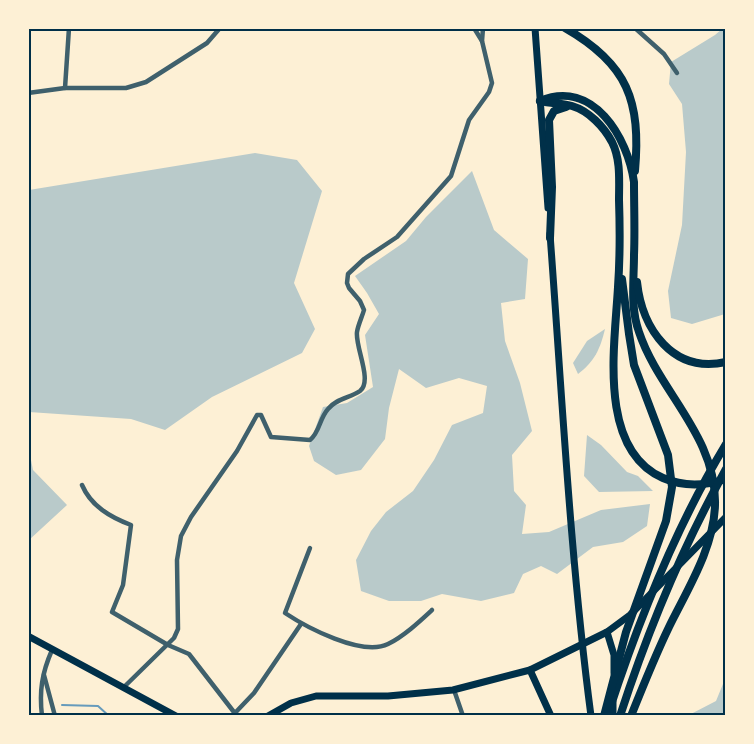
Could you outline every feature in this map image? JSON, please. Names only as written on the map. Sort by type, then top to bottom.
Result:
[{"type":"highway","points":[[565,28],[598,51],[614,68],[626,86],[636,120],[633,305],[638,329],[651,362],[689,420],[701,443],[714,486],[714,512],[710,535],[631,716]]},
{"type":"highway","points":[[540,101],[552,96],[565,95],[580,98],[594,107],[614,128],[625,147],[634,182]]},
{"type":"highway","points":[[540,101],[579,109],[602,128],[612,142],[617,156],[620,253],[634,365],[668,454],[672,487],[669,509],[623,641],[606,716]]},
{"type":"highway","points":[[550,238],[552,187],[549,120],[554,111],[559,108],[579,109]]},
{"type":"highway","points":[[620,253],[614,370],[618,415],[628,445],[648,469],[664,478],[692,484],[726,479]]},
{"type":"highway","points":[[634,254],[640,301],[648,322],[660,341],[676,355],[686,360],[706,364],[726,362]]},
{"type":"highway","points":[[606,716],[662,568],[700,490],[726,444]]},
{"type":"highway","points":[[620,716],[666,592],[698,521],[726,469]]},
{"type":"main road","points":[[535,28],[570,511],[591,716]]},
{"type":"main road","points":[[268,716],[291,703],[316,696],[399,695],[453,690],[530,670],[607,632],[630,615],[726,517]]},
{"type":"main road","points":[[607,632],[614,656],[613,716]]},
{"type":"main road","points":[[28,636],[176,716]]},
{"type":"main road","points":[[530,670],[551,716]]},
{"type":"street","points":[[66,88],[69,28]]},
{"type":"street","points":[[28,93],[66,88],[126,88],[146,82],[207,43],[220,28]]},
{"type":"street","points":[[474,28],[482,41]]},
{"type":"street","points":[[124,687],[174,638],[178,629],[177,560],[181,536],[191,517],[237,451],[256,415],[261,415],[271,437],[310,440],[316,435],[323,415],[330,406],[361,390],[365,384],[357,333],[364,310],[349,288],[348,274],[363,259],[397,237],[451,176],[469,120],[489,92],[492,83],[482,41],[483,28]]},
{"type":"street","points":[[635,28],[664,54],[677,73]]},
{"type":"street","points":[[82,485],[87,497],[111,517],[130,525],[123,585],[112,612],[168,645],[189,654],[236,714],[254,693],[302,624]]},
{"type":"street","points":[[310,548],[285,613],[302,624],[354,645],[379,647],[387,645],[432,610]]},
{"type":"street","points":[[42,716],[39,694],[43,670],[52,650]]},
{"type":"street","points":[[43,670],[55,716]]},
{"type":"street","points":[[453,690],[462,716]]},
{"type":"shaded area","points":[[725,29],[725,314],[692,324],[671,318],[668,291],[682,225],[686,152],[682,104],[669,84],[671,62]]},
{"type":"shaded area","points":[[255,153],[297,160],[322,191],[294,283],[315,329],[302,353],[212,397],[165,430],[131,419],[29,412],[29,190]]},
{"type":"shaded area","points":[[472,171],[494,230],[528,259],[525,299],[501,303],[505,341],[520,383],[532,431],[512,455],[514,491],[526,505],[522,534],[549,532],[601,510],[650,504],[647,526],[623,542],[593,547],[557,574],[541,566],[523,574],[514,593],[481,601],[442,594],[421,601],[389,601],[361,591],[356,560],[371,531],[386,512],[413,491],[434,460],[452,425],[483,413],[487,386],[459,378],[426,388],[399,369],[389,408],[385,439],[361,470],[336,475],[314,461],[309,446],[323,407],[347,403],[373,387],[365,335],[379,314],[355,276],[406,241],[426,217]]},
{"type":"shaded area","points":[[605,329],[596,354],[578,374],[573,363],[587,341]]},
{"type":"shaded area","points":[[587,435],[601,445],[627,472],[638,476],[653,491],[599,492],[584,476]]},
{"type":"shaded area","points":[[28,445],[33,470],[67,505],[29,540]]},
{"type":"shaded area","points":[[725,679],[725,715],[689,715],[716,701]]},
{"type":"waterway","points":[[62,705],[98,706],[109,716]]}]
